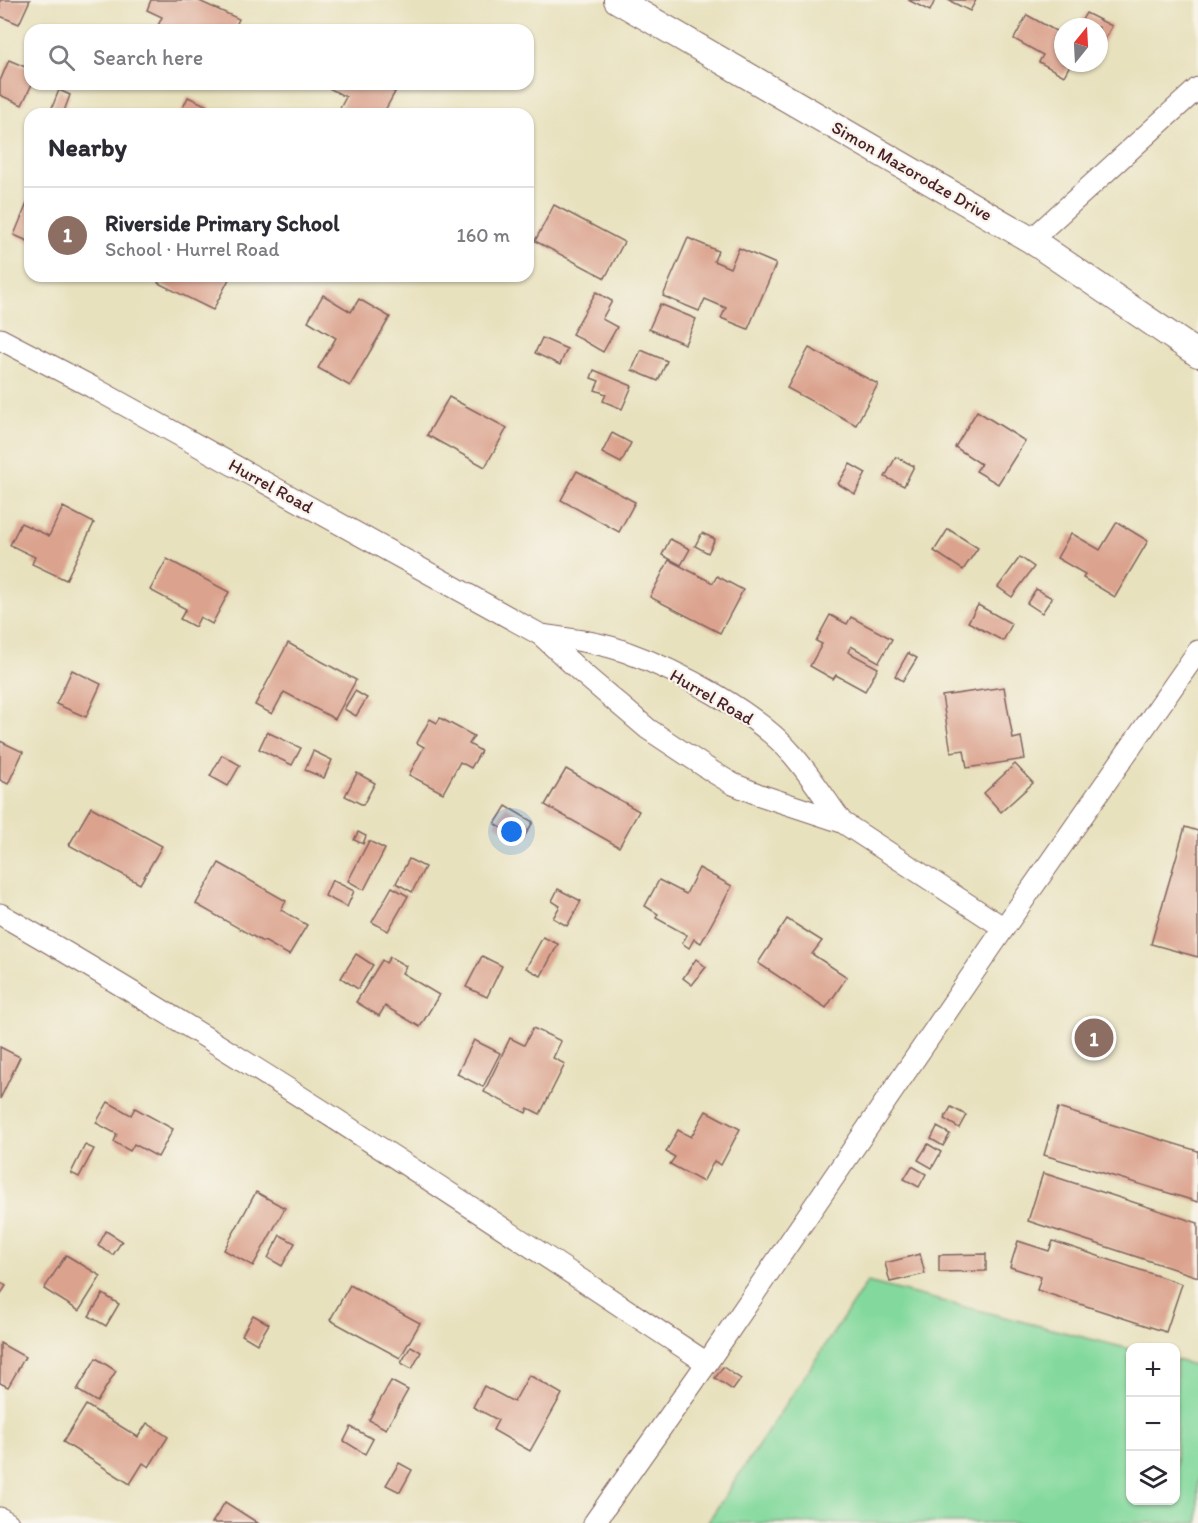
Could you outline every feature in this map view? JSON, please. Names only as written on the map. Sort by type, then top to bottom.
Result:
[{"type":"street","name":"Simon Mazorodze Drive","points":[[617,0],[1031,240],[1198,354]]},
{"type":"street","points":[[1031,240],[1198,88]]},
{"type":"street","name":"Hurrel Road","points":[[0,339],[103,392],[541,635],[648,729],[713,772],[733,784],[760,795],[842,822],[1004,928]]},
{"type":"street","name":"Hurrel Road","points":[[541,635],[581,641],[626,652],[696,684],[727,702],[761,725],[793,755],[842,822]]},
{"type":"street","points":[[594,1523],[1198,651]]},
{"type":"street","points":[[0,914],[342,1122],[707,1363]]},
{"type":"street","points":[[0,1518],[8,1523]]},
{"type":"green space","points":[[867,1282],[1126,1348],[1126,1505],[1180,1505],[1180,1361],[1198,1366],[1198,1523],[707,1523]]},
{"type":"building","points":[[0,0],[30,0],[19,24],[0,16]]},
{"type":"building","points":[[151,0],[197,0],[239,19],[237,24],[159,24],[162,17],[147,10]]},
{"type":"building","points":[[908,0],[935,0],[930,11]]},
{"type":"building","points":[[948,0],[976,0],[970,11]]},
{"type":"building","points":[[1086,13],[1096,18],[1083,18]]},
{"type":"building","points":[[1027,15],[1054,30],[1054,70],[1039,62],[1043,55],[1014,39]]},
{"type":"building","points":[[9,60],[24,66],[24,90],[29,90],[22,105],[0,95],[0,81]]},
{"type":"building","points":[[59,90],[70,95],[65,108],[52,108]]},
{"type":"building","points":[[333,90],[391,90],[395,92],[386,108],[340,108],[346,97]]},
{"type":"building","points":[[188,97],[210,107],[209,108],[183,108]]},
{"type":"building","points":[[554,205],[624,242],[605,278],[535,241]]},
{"type":"building","points":[[24,211],[24,239],[14,235]]},
{"type":"building","points":[[688,238],[718,251],[714,261],[730,268],[739,248],[776,264],[748,329],[721,318],[726,308],[705,299],[699,311],[663,296]]},
{"type":"building","points":[[159,282],[227,282],[213,310]]},
{"type":"building","points":[[596,292],[612,301],[602,319],[617,327],[603,352],[572,334]]},
{"type":"building","points":[[323,295],[351,312],[359,299],[390,317],[350,386],[318,368],[336,338],[308,321]]},
{"type":"building","points":[[660,304],[696,319],[685,344],[649,329]]},
{"type":"building","points":[[542,338],[567,349],[560,365],[535,353]]},
{"type":"building","points":[[809,348],[878,384],[856,425],[787,388]]},
{"type":"building","points":[[641,350],[667,361],[658,381],[632,370]]},
{"type":"building","points":[[594,370],[632,386],[622,409],[603,401],[606,394],[595,390],[599,381],[591,378]]},
{"type":"building","points":[[449,397],[507,428],[485,467],[427,435]]},
{"type":"building","points":[[977,411],[1025,441],[998,484],[976,471],[981,464],[955,447]]},
{"type":"building","points":[[612,433],[631,443],[621,463],[602,453]]},
{"type":"building","points":[[896,457],[914,466],[904,486],[885,477]]},
{"type":"building","points":[[850,464],[866,473],[855,494],[838,484]]},
{"type":"building","points":[[577,471],[635,502],[619,532],[561,500]]},
{"type":"building","points":[[63,507],[94,523],[66,580],[32,564],[35,557],[10,545],[21,523],[49,536]]},
{"type":"building","points":[[1117,522],[1148,541],[1115,597],[1083,578],[1085,574],[1057,558],[1071,533],[1100,550]]},
{"type":"building","points":[[948,529],[978,548],[963,570],[934,551]]},
{"type":"building","points":[[702,533],[715,539],[708,553],[695,546]]},
{"type":"building","points":[[670,539],[690,549],[681,565],[662,555]]},
{"type":"building","points":[[1020,557],[1034,567],[1012,597],[998,587]]},
{"type":"building","points":[[167,559],[229,592],[212,624],[200,617],[195,627],[180,619],[186,609],[150,590]]},
{"type":"building","points":[[669,560],[713,583],[717,576],[743,590],[720,633],[650,597]]},
{"type":"building","points":[[1036,589],[1052,598],[1042,613],[1027,603]]},
{"type":"building","points":[[978,605],[1012,624],[1003,641],[968,622]]},
{"type":"building","points":[[830,615],[847,624],[851,617],[892,639],[879,662],[851,646],[848,652],[878,668],[865,691],[836,675],[833,679],[810,666],[822,644],[816,641]]},
{"type":"building","points":[[288,643],[356,680],[335,719],[284,692],[272,714],[255,705]]},
{"type":"building","points":[[908,653],[917,658],[903,681],[895,676]]},
{"type":"building","points":[[72,670],[101,684],[86,717],[56,704]]},
{"type":"building","points":[[1004,687],[1013,739],[1021,737],[1025,759],[967,768],[964,750],[951,752],[942,696]]},
{"type":"building","points":[[355,691],[367,698],[356,716],[344,709]]},
{"type":"building","points":[[440,718],[474,736],[469,744],[481,751],[471,768],[460,762],[443,793],[409,775],[424,747],[417,743],[430,719],[437,723]]},
{"type":"building","points":[[267,732],[301,748],[292,765],[259,749]]},
{"type":"building","points":[[0,741],[23,752],[8,784],[0,780]]},
{"type":"building","points":[[313,751],[332,760],[324,778],[305,770]]},
{"type":"building","points":[[222,755],[240,765],[228,786],[210,776]]},
{"type":"building","points":[[1015,764],[1033,783],[1001,812],[984,793]]},
{"type":"building","points":[[566,769],[639,811],[619,847],[545,805]]},
{"type":"building","points":[[357,773],[375,783],[363,805],[345,796]]},
{"type":"building","points":[[506,806],[533,822],[522,841],[495,824]]},
{"type":"building","points":[[91,807],[162,846],[140,884],[69,845]]},
{"type":"building","points":[[1185,827],[1198,831],[1198,957],[1151,944]]},
{"type":"building","points":[[358,832],[366,836],[363,844],[354,840]]},
{"type":"building","points":[[369,841],[385,849],[364,890],[348,881]]},
{"type":"building","points":[[409,859],[425,867],[412,892],[396,883]]},
{"type":"building","points":[[219,863],[286,901],[281,910],[307,925],[289,955],[196,904]]},
{"type":"building","points":[[699,868],[732,886],[701,943],[694,939],[689,948],[682,943],[687,935],[656,918],[658,914],[645,906],[659,880],[686,894]]},
{"type":"building","points":[[332,880],[354,891],[347,907],[325,896]]},
{"type":"building","points":[[392,887],[408,896],[388,931],[372,922]]},
{"type":"building","points":[[558,889],[581,901],[567,926],[553,918],[560,906],[552,901]]},
{"type":"building","points":[[787,919],[822,941],[812,954],[847,977],[826,1008],[758,963]]},
{"type":"building","points":[[543,937],[558,944],[541,976],[526,968]]},
{"type":"building","points":[[356,954],[373,965],[358,989],[341,978]]},
{"type":"building","points":[[482,956],[502,966],[487,997],[466,987]]},
{"type":"building","points":[[390,957],[406,966],[402,973],[439,995],[420,1027],[385,1006],[379,1016],[356,1002],[382,960],[386,963]]},
{"type":"building","points":[[696,959],[706,967],[692,985],[683,978]]},
{"type":"building","points":[[533,1028],[561,1041],[553,1058],[565,1064],[540,1114],[528,1108],[526,1113],[484,1092],[510,1038],[524,1045]]},
{"type":"building","points":[[474,1040],[500,1053],[483,1087],[457,1074]]},
{"type":"building","points":[[0,1047],[20,1057],[0,1099]]},
{"type":"building","points":[[108,1102],[131,1115],[135,1108],[173,1129],[158,1157],[134,1144],[130,1151],[114,1142],[117,1134],[96,1123]]},
{"type":"building","points":[[951,1107],[966,1115],[959,1128],[944,1119]]},
{"type":"building","points":[[1058,1108],[1198,1151],[1198,1202],[1044,1155]]},
{"type":"building","points":[[706,1111],[740,1129],[721,1165],[714,1161],[703,1182],[670,1164],[675,1157],[666,1152],[678,1130],[691,1137]]},
{"type":"building","points":[[937,1127],[950,1134],[943,1146],[931,1139]]},
{"type":"building","points":[[928,1144],[941,1152],[932,1168],[918,1160]]},
{"type":"building","points":[[85,1145],[94,1149],[79,1177],[71,1173]]},
{"type":"building","points":[[912,1166],[926,1174],[919,1187],[904,1179]]},
{"type":"building","points":[[1043,1173],[1198,1223],[1198,1277],[1028,1221]]},
{"type":"building","points":[[256,1192],[285,1208],[253,1266],[224,1250]]},
{"type":"building","points":[[106,1231],[122,1241],[113,1255],[98,1246]]},
{"type":"building","points":[[280,1235],[295,1243],[282,1266],[268,1258]]},
{"type":"building","points":[[1018,1241],[1049,1251],[1053,1241],[1182,1284],[1166,1332],[1037,1290],[1041,1277],[1010,1267]]},
{"type":"building","points":[[920,1254],[925,1274],[890,1282],[885,1263]]},
{"type":"building","points":[[986,1254],[986,1271],[939,1272],[939,1255]]},
{"type":"building","points":[[66,1255],[101,1276],[79,1311],[44,1289]]},
{"type":"building","points":[[0,1282],[6,1286],[0,1295]]},
{"type":"building","points":[[350,1285],[420,1323],[400,1358],[330,1320]]},
{"type":"building","points":[[103,1294],[119,1304],[106,1326],[89,1316]]},
{"type":"building","points":[[253,1315],[269,1324],[257,1344],[242,1335]]},
{"type":"building","points":[[0,1343],[25,1357],[8,1387],[0,1383]]},
{"type":"building","points":[[411,1346],[421,1352],[412,1369],[401,1363]]},
{"type":"building","points":[[96,1358],[116,1371],[97,1402],[77,1390]]},
{"type":"building","points":[[723,1367],[741,1379],[733,1390],[715,1378]]},
{"type":"building","points":[[529,1375],[562,1394],[530,1451],[493,1430],[498,1420],[473,1407],[484,1386],[514,1402]]},
{"type":"building","points":[[391,1381],[408,1390],[386,1429],[369,1420]]},
{"type":"building","points":[[86,1405],[138,1437],[147,1423],[168,1437],[149,1467],[143,1463],[130,1484],[63,1442]]},
{"type":"building","points":[[351,1427],[373,1439],[365,1454],[344,1441]]},
{"type":"building","points":[[399,1463],[412,1470],[400,1492],[386,1485]]},
{"type":"building","points":[[225,1502],[258,1523],[212,1523]]},
{"type":"place","name":"Riverside Primary School","points":[[1094,1038]]}]
